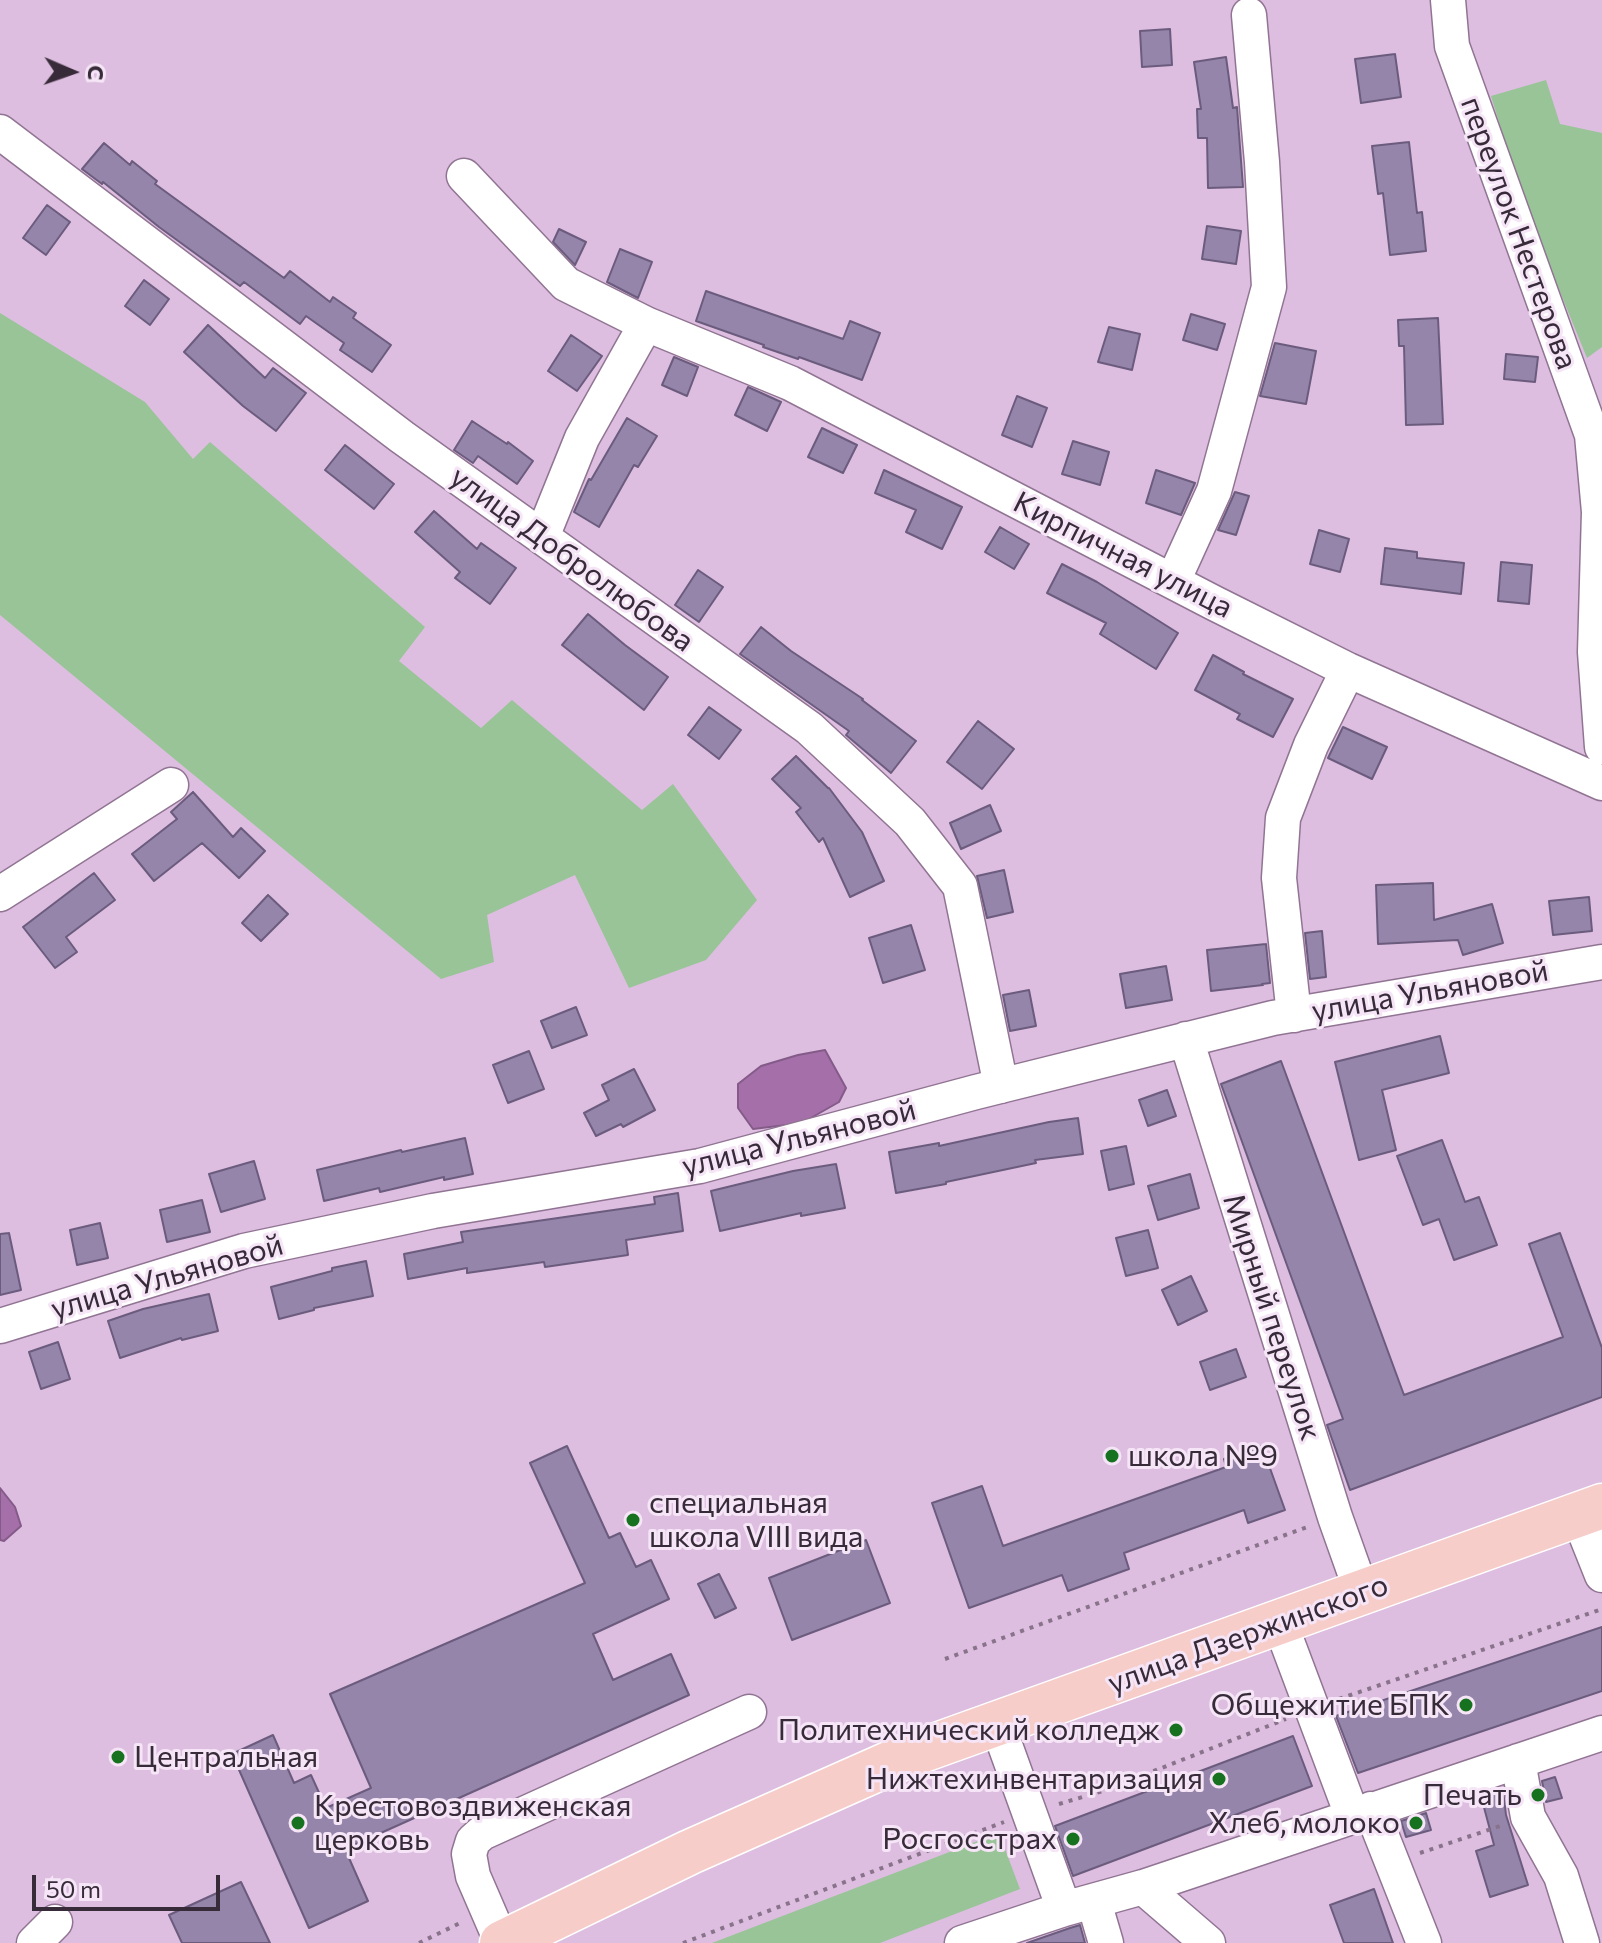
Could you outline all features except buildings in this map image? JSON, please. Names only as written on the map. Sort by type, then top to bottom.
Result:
[{"type":"main road","name":"улица Дзержинского","points":[[512,1941],[690,1852],[909,1755],[1590,1510]]},
{"type":"street","name":"переулок Нестерова","points":[[1448,0],[1452,46],[1592,435],[1601,512],[1595,652],[1602,747]]},
{"type":"street","points":[[1173,581],[1214,491],[1269,287],[1249,15]]},
{"type":"street","name":"улица Добролюбова","points":[[0,132],[402,437],[809,728],[910,822],[960,886],[1001,1086]]},
{"type":"street","name":"Кирпичная улица","points":[[464,176],[566,284],[646,324],[790,383],[1348,670],[1602,783]]},
{"type":"street","points":[[542,537],[582,438],[646,324]]},
{"type":"street","points":[[1294,1015],[1279,878],[1283,818],[1311,745],[1348,670]]},
{"type":"street","points":[[0,894],[171,785]]},
{"type":"street","name":"улица Ульяновой","points":[[0,1326],[244,1251],[433,1211],[700,1166],[1001,1086],[1294,1015],[1602,962]]},
{"type":"street","name":"Мирный переулок","points":[[1186,1039],[1335,1517],[1362,1593]]},
{"type":"street","points":[[1590,1510],[1602,1575]]},
{"type":"street","points":[[1280,1623],[1312,1709],[1362,1812],[1392,1863],[1424,1943]]},
{"type":"street","points":[[512,1941],[473,1876],[469,1854],[473,1841],[482,1833],[749,1712]]},
{"type":"street","points":[[997,1723],[1029,1813],[1079,1905],[1106,1943]]},
{"type":"street","points":[[962,1943],[1143,1887],[1602,1733]]},
{"type":"street","points":[[1518,1761],[1528,1817],[1561,1876],[1582,1943]]},
{"type":"street","points":[[1143,1887],[1208,1943]]},
{"type":"path","points":[[945,1659],[1335,1517]]},
{"type":"path","points":[[683,1943],[1029,1813],[1103,1791],[1312,1709],[1602,1609]]},
{"type":"path","points":[[1392,1863],[1528,1817]]},
{"type":"green space","points":[[1546,80],[1560,124],[1602,133],[1602,347],[1587,358],[1523,201],[1491,96]]},
{"type":"green space","points":[[0,313],[145,402],[193,459],[210,442],[425,627],[399,661],[481,728],[512,700],[642,810],[673,784],[757,900],[706,960],[629,988],[575,875],[487,915],[494,962],[441,979],[0,615]]},
{"type":"green space","points":[[999,1833],[1020,1889],[880,1943],[712,1943]]},
{"type":"shaded area","points":[[825,1050],[846,1088],[839,1102],[802,1123],[753,1129],[738,1108],[738,1084],[761,1066]]},
{"type":"shaded area","points":[[0,1488],[15,1507],[21,1526],[4,1541],[0,1540]]},
{"type":"place","name":"школа №9","points":[[1112,1456]]},
{"type":"place","name":"специальная школа VIII вида","points":[[633,1520]]},
{"type":"place","name":"Общежитие БПК","points":[[1466,1705]]},
{"type":"place","name":"Политехнический колледж","points":[[1176,1730]]},
{"type":"place","name":"Центральная","points":[[118,1757]]},
{"type":"place","name":"Нижтехинвентаризация","points":[[1219,1779]]},
{"type":"place","name":"Печать","points":[[1538,1795]]},
{"type":"place","name":"Крестовоздвиженская церковь","points":[[298,1823]]},
{"type":"place","name":"Хлеб, молоко","points":[[1416,1823]]},
{"type":"place","name":"Росгосстрах","points":[[1073,1839]]}]
